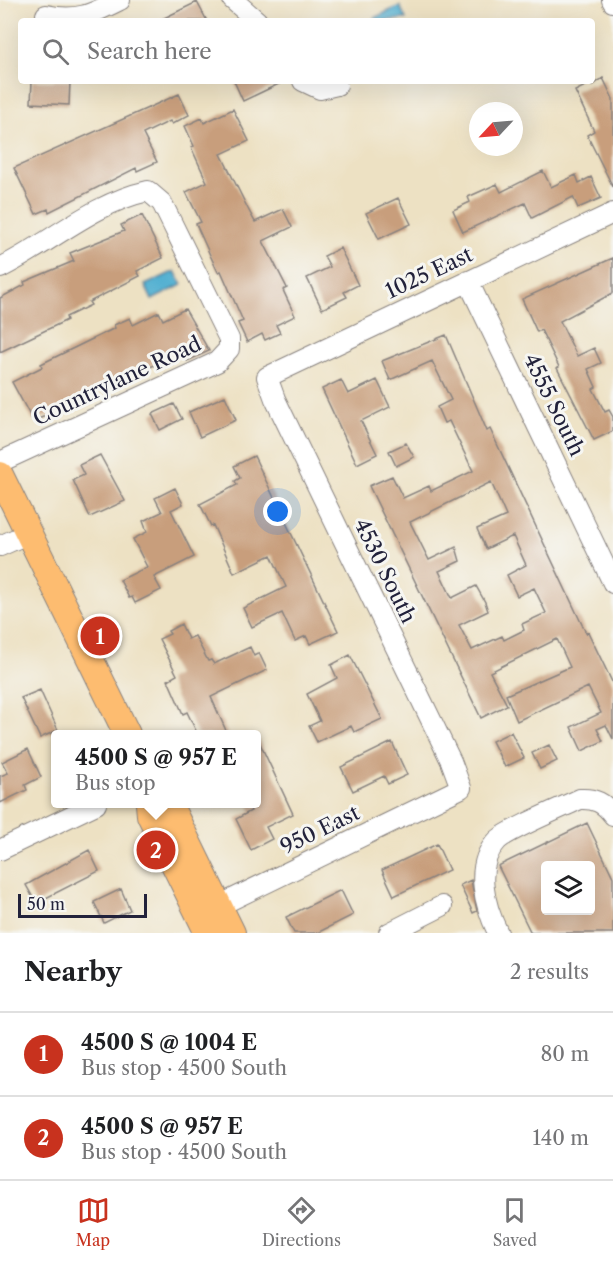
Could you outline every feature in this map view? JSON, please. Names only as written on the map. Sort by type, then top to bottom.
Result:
[{"type":"main road","points":[[0,475],[125,730]]},
{"type":"main road","points":[[149,808],[150,814],[209,918],[232,933]]},
{"type":"main road","points":[[170,808],[209,918]]},
{"type":"street","points":[[72,18],[90,15],[120,0]]},
{"type":"street","points":[[233,0],[254,18]]},
{"type":"street","points":[[46,15],[61,18]]},
{"type":"street","points":[[309,84],[320,89],[337,85]]},
{"type":"street","name":"Countrylane Road","points":[[0,268],[70,225],[136,194],[148,191],[162,203],[229,339],[229,349],[217,362],[0,462]]},
{"type":"street","name":"1025 East","points":[[267,376],[613,213]]},
{"type":"street","name":"4555 South","points":[[468,282],[613,583]]},
{"type":"street","name":"4530 South","points":[[267,376],[280,410],[451,761],[460,788]]},
{"type":"street","points":[[0,546],[29,533]]},
{"type":"street","name":"950 East","points":[[209,918],[460,788]]},
{"type":"street","points":[[498,933],[487,910],[483,879],[487,855],[497,840],[580,799],[592,798],[606,806],[613,815]]},
{"type":"street","points":[[0,850],[88,808]]},
{"type":"street","points":[[389,933],[442,906]]},
{"type":"water","points":[[400,6],[406,18],[374,18]]},
{"type":"water","points":[[175,271],[182,285],[152,300],[145,285]]},
{"type":"building","points":[[197,2],[205,18],[164,18]]},
{"type":"building","points":[[603,78],[613,99],[613,187],[587,135],[594,131],[575,91],[589,84],[592,86]]},
{"type":"building","points":[[32,84],[70,84],[69,105],[31,103]]},
{"type":"building","points":[[235,84],[279,84],[243,101]]},
{"type":"building","points":[[179,94],[189,115],[172,124],[170,121],[143,134],[157,162],[137,171],[136,168],[49,212],[48,209],[36,214],[14,168]]},
{"type":"building","points":[[233,109],[249,141],[221,154],[248,209],[255,222],[283,209],[292,227],[263,241],[287,288],[283,290],[295,316],[276,325],[280,333],[265,340],[262,334],[247,342],[238,323],[243,321],[221,271],[218,272],[196,224],[201,222],[186,192],[207,182],[191,147],[194,146],[185,126],[202,118],[204,123]]},
{"type":"building","points":[[543,171],[551,187],[576,175],[579,183],[591,177],[601,198],[578,208],[573,197],[532,218],[525,203],[463,232],[453,210],[470,202],[468,197],[497,184],[501,192]]},
{"type":"building","points":[[398,198],[411,224],[379,239],[366,213]]},
{"type":"building","points":[[142,215],[163,258],[137,271],[140,276],[89,302],[91,305],[66,317],[67,320],[0,352],[0,298],[25,285],[24,282],[74,261],[70,253],[124,231],[121,225]]},
{"type":"building","points":[[340,248],[358,285],[344,292],[347,297],[322,309],[307,278],[330,267],[324,256]]},
{"type":"building","points":[[613,258],[613,293],[560,321],[577,356],[594,348],[601,363],[588,369],[596,387],[593,389],[605,412],[609,410],[613,417],[613,431],[594,440],[557,368],[559,367],[541,330],[537,332],[522,299]]},
{"type":"building","points":[[185,309],[209,351],[187,361],[184,355],[160,366],[158,363],[107,390],[106,387],[77,400],[79,403],[33,421],[12,382],[42,367],[41,364],[115,328],[114,325],[130,318],[133,325],[159,312],[163,320]]},
{"type":"building","points":[[446,335],[487,431],[490,429],[586,633],[588,632],[613,684],[613,739],[606,725],[597,729],[603,741],[582,751],[571,727],[601,713],[588,687],[517,721],[506,695],[570,667],[557,639],[490,672],[507,705],[481,718],[369,486],[392,476],[403,498],[429,486],[431,491],[473,471],[449,421],[444,423],[437,407],[451,400],[432,361],[390,380],[382,361]],"holes":[[[491,482],[506,516],[477,529],[486,549],[513,536],[526,565],[507,575],[517,596],[534,588],[546,613],[522,624],[524,630],[504,640],[502,636],[472,650],[459,625],[488,611],[485,602],[476,586],[452,598],[439,571],[460,561],[456,547],[429,560],[410,522]]]},
{"type":"building","points":[[341,380],[348,394],[377,380],[390,407],[361,421],[377,454],[357,464],[322,389]]},
{"type":"building","points":[[225,396],[236,420],[200,437],[189,412]]},
{"type":"building","points":[[174,404],[182,419],[160,430],[152,414]]},
{"type":"building","points":[[406,443],[414,457],[396,466],[389,451]]},
{"type":"building","points":[[100,455],[125,501],[90,517],[73,480],[84,475],[79,465]]},
{"type":"building","points":[[254,456],[338,631],[310,644],[306,636],[295,641],[282,613],[252,627],[243,608],[286,587],[271,555],[234,573],[213,525],[211,526],[200,504],[237,485],[235,481],[240,478],[234,466]]},
{"type":"building","points":[[175,488],[183,504],[171,510],[194,557],[154,577],[161,590],[135,603],[132,597],[129,598],[120,580],[147,567],[133,539],[147,532],[143,521],[162,512],[155,498]]},
{"type":"building","points":[[181,624],[188,639],[195,636],[208,661],[211,660],[214,664],[250,647],[254,656],[259,653],[267,670],[211,697],[226,730],[196,730],[187,712],[183,714],[168,680],[177,675],[159,639],[170,634],[168,631]]},
{"type":"building","points":[[350,655],[382,719],[354,732],[351,726],[317,742],[309,726],[320,721],[307,694],[337,678],[331,665]]},
{"type":"building","points":[[40,690],[58,730],[51,730],[51,733],[40,738],[21,698]]},
{"type":"building","points":[[511,732],[524,758],[505,767],[492,741]]},
{"type":"building","points":[[392,742],[407,775],[388,784],[384,776],[353,791],[341,767]]},
{"type":"building","points":[[549,745],[557,761],[540,769],[532,753]]},
{"type":"building","points":[[261,746],[293,814],[266,827],[272,839],[251,850],[236,819],[251,811],[250,808],[261,808]]},
{"type":"building","points":[[28,749],[41,777],[25,785],[27,790],[0,803],[0,776],[8,773],[2,762]]},
{"type":"building","points":[[587,823],[613,877],[613,933],[531,933],[498,866]]},
{"type":"building","points":[[437,844],[449,870],[394,896],[382,870]]},
{"type":"building","points":[[89,850],[99,871],[36,903],[26,885]]},
{"type":"building","points":[[471,880],[477,911],[473,913],[460,885]]},
{"type":"building","points":[[121,889],[130,910],[104,923],[94,902]]},
{"type":"building","points":[[341,890],[353,915],[317,933],[294,933],[286,917]]},
{"type":"place","name":"4500 S @ 1004 E","points":[[100,636]]},
{"type":"place","name":"4500 S @ 957 E","points":[[156,850]]}]
